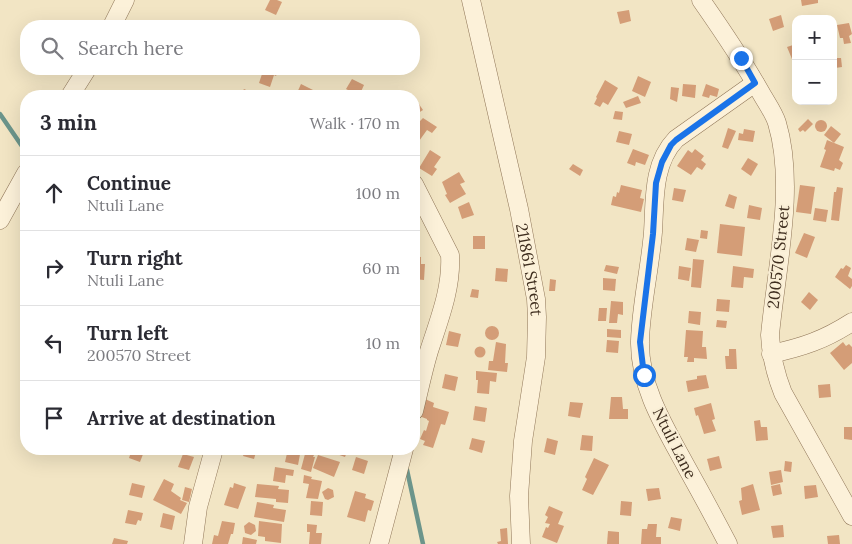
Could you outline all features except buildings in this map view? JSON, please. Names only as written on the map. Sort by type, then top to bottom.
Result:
[{"type":"street","points":[[115,20],[125,0]]},
{"type":"street","name":"211861 Street","points":[[471,0],[519,209],[536,299],[536,357],[523,441],[519,496],[521,544]]},
{"type":"street","name":"200570 Street","points":[[701,0],[741,58],[776,121],[781,140],[785,205],[770,326],[771,354],[776,377],[783,393],[852,516]]},
{"type":"street","points":[[74,90],[83,75]]},
{"type":"street","name":"Ntuli Lane","points":[[728,544],[674,445],[651,398],[644,375],[640,342],[653,234],[655,189],[662,162],[671,145],[676,140],[755,83]]},
{"type":"street","points":[[0,220],[20,184]]},
{"type":"street","points":[[420,196],[450,256],[442,311],[420,388]]},
{"type":"street","points":[[771,354],[803,347],[834,333],[852,322]]},
{"type":"street","points":[[193,544],[198,506],[212,455]]},
{"type":"street","points":[[379,544],[402,455]]},
{"type":"waterway","points":[[0,114],[20,143]]},
{"type":"waterway","points":[[407,470],[423,544]]},
{"type":"route","points":[[644,375],[640,342],[653,234],[656,183],[662,162],[671,145],[676,140],[755,83],[741,58]]}]
